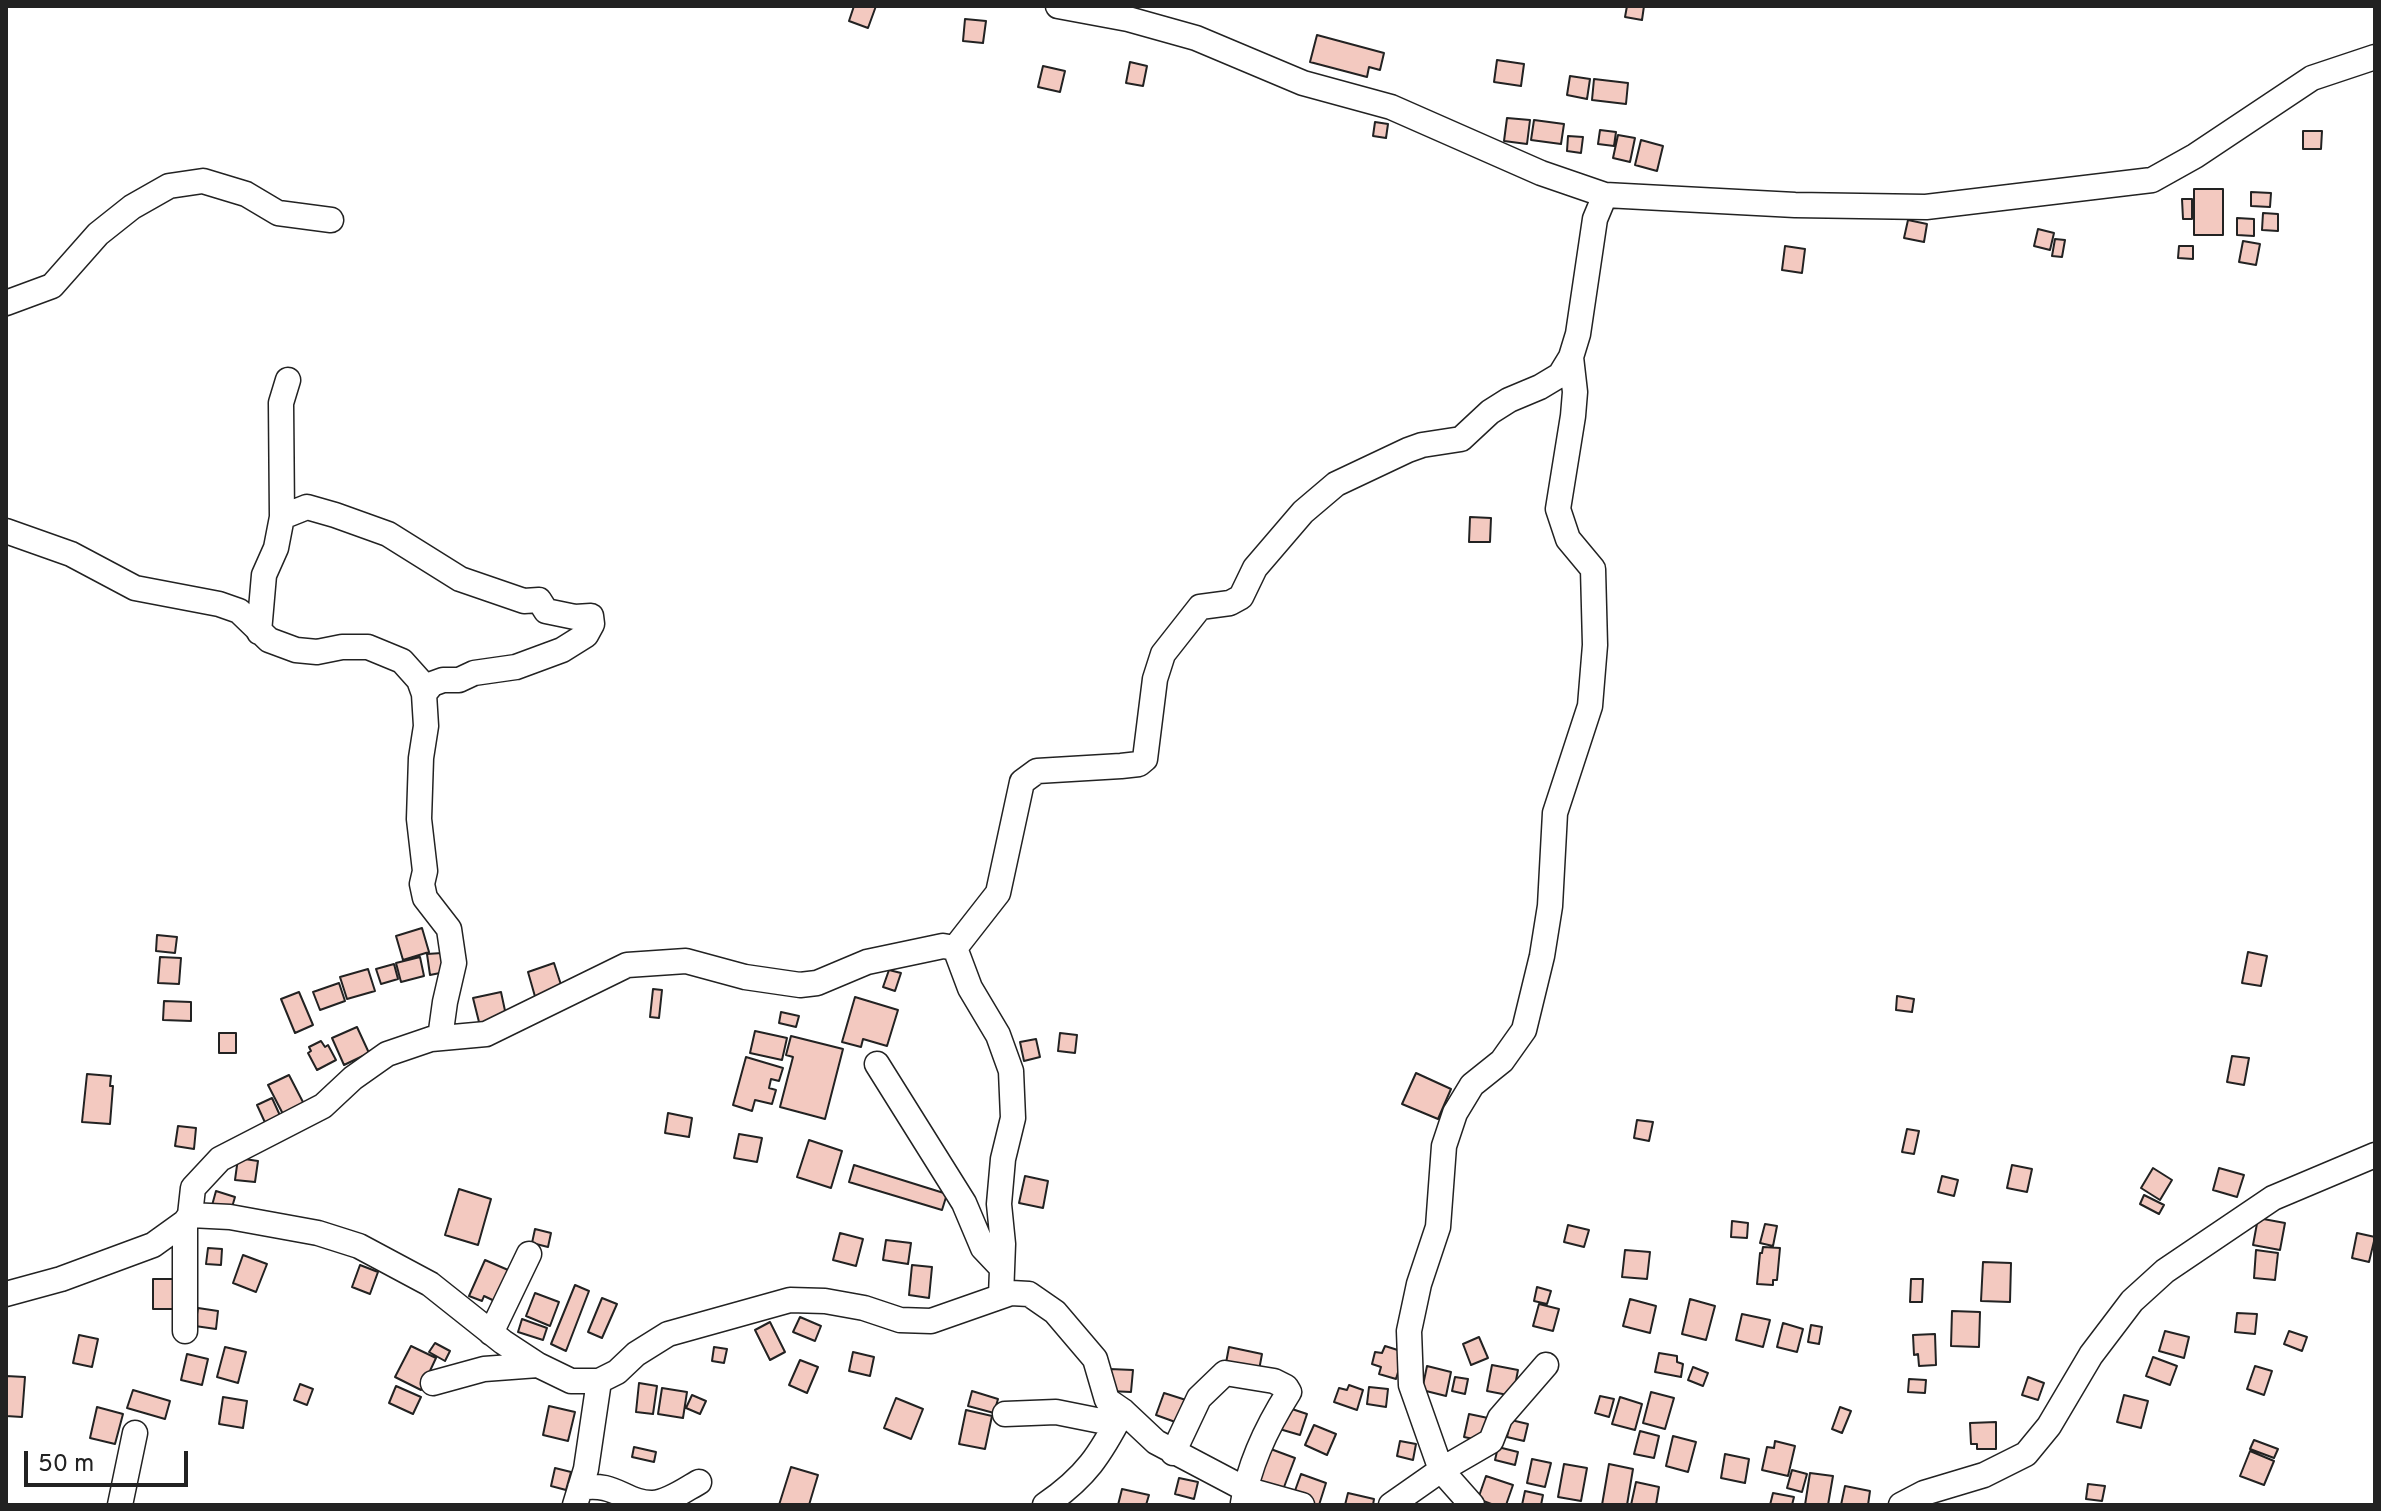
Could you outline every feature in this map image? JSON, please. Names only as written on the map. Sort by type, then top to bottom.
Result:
[{"type":"street","points":[[1058,6],[1128,19],[1196,38],[1303,83],[1391,107],[1541,173],[1605,195],[1795,205],[1926,207],[2152,180],[2195,156],[2312,78],[2375,57]]},
{"type":"street","points":[[6,303],[52,286],[98,234],[132,207],[169,186],[203,181],[246,194],[278,213],[331,220]]},
{"type":"street","points":[[955,948],[998,893],[1022,782],[1037,771],[1139,764],[1145,759],[1155,679],[1163,654],[1200,607],[1230,603],[1241,597],[1255,568],[1311,505],[1336,484],[1408,450],[1461,439],[1490,412],[1560,375],[1571,357],[1578,334],[1595,219],[1605,195]]},
{"type":"street","points":[[1472,1505],[1441,1470],[1411,1385],[1409,1331],[1419,1284],[1438,1227],[1444,1146],[1455,1113],[1472,1085],[1502,1061],[1524,1030],[1542,956],[1550,906],[1555,813],[1590,706],[1594,682],[1593,569],[1568,539],[1558,509],[1573,416],[1575,392],[1571,357]]},
{"type":"street","points":[[259,632],[264,575],[276,548],[282,517],[281,403],[288,380]]},
{"type":"street","points":[[282,517],[307,507],[335,515],[388,534],[460,579],[524,601],[539,600],[546,611],[575,617],[591,616],[592,624],[586,635],[562,650],[516,667],[474,673],[459,680],[443,680],[432,684],[424,694]]},
{"type":"street","points":[[6,531],[71,554],[135,588],[219,604],[239,611],[269,640],[296,650],[317,652],[342,647],[368,647],[402,661],[419,680],[424,694],[426,726],[421,758],[419,819],[425,871],[422,884],[425,898],[449,929],[454,963],[440,1038]]},
{"type":"street","points":[[185,1331],[188,1218],[193,1188],[220,1159],[323,1106],[353,1078],[387,1054],[431,1039],[486,1034],[627,965],[686,961],[745,977],[800,985],[817,983],[867,962],[943,946],[955,948]]},
{"type":"street","points":[[955,948],[970,988],[998,1035],[1011,1071],[1013,1118],[1003,1159],[999,1204],[1003,1244],[1001,1296]]},
{"type":"street","points":[[877,1064],[964,1203],[983,1248],[1001,1267]]},
{"type":"street","points":[[1901,1505],[1924,1493],[1984,1475],[2026,1454],[2049,1426],[2091,1355],[2132,1301],[2165,1271],[2273,1198],[2375,1155]]},
{"type":"street","points":[[6,1294],[61,1279],[153,1245],[188,1218],[230,1217],[318,1233],[359,1246],[430,1284],[491,1333],[538,1365],[571,1381],[599,1381],[617,1372],[636,1354],[668,1334],[790,1300],[825,1301],[864,1308],[900,1320],[931,1321],[1011,1293],[1029,1294],[1055,1312],[1095,1359],[1107,1400],[1120,1418],[1244,1497],[1302,1505]]},
{"type":"street","points":[[491,1333],[529,1254]]},
{"type":"street","points":[[433,1383],[484,1369],[538,1365]]},
{"type":"street","points":[[1391,1505],[1441,1470],[1491,1441],[1500,1418],[1546,1365]]},
{"type":"street","points":[[1173,1453],[1199,1398],[1225,1373],[1274,1381],[1286,1387],[1289,1392],[1267,1430],[1244,1497]]},
{"type":"street","points":[[578,1496],[586,1469],[599,1381]]},
{"type":"street","points":[[1005,1414],[1056,1412],[1120,1418]]},
{"type":"street","points":[[1045,1505],[1073,1486],[1101,1453],[1120,1418]]},
{"type":"street","points":[[120,1505],[135,1433]]},
{"type":"street","points":[[578,1496],[596,1485],[654,1503],[699,1482]]},
{"type":"building","points":[[854,6],[876,6],[868,28],[849,21]]},
{"type":"building","points":[[1627,6],[1644,6],[1642,20],[1625,17]]},
{"type":"building","points":[[965,19],[986,21],[983,43],[963,41]]},
{"type":"building","points":[[1317,35],[1384,53],[1380,70],[1369,67],[1367,77],[1310,62]]},
{"type":"building","points":[[1497,60],[1524,64],[1521,86],[1494,82]]},
{"type":"building","points":[[1130,62],[1147,66],[1143,86],[1126,83]]},
{"type":"building","points":[[1043,66],[1065,71],[1060,92],[1038,87]]},
{"type":"building","points":[[1570,76],[1590,79],[1587,99],[1567,95]]},
{"type":"building","points":[[1594,79],[1628,83],[1626,104],[1592,100]]},
{"type":"building","points":[[1507,118],[1530,120],[1527,144],[1504,141]]},
{"type":"building","points":[[1534,120],[1564,124],[1561,144],[1531,140]]},
{"type":"building","points":[[1375,122],[1388,124],[1386,138],[1373,136]]},
{"type":"building","points":[[1600,130],[1616,132],[1614,146],[1598,144]]},
{"type":"building","points":[[2303,131],[2322,131],[2321,149],[2303,149]]},
{"type":"building","points":[[1618,135],[1635,138],[1630,162],[1613,158]]},
{"type":"building","points":[[1568,136],[1583,137],[1581,153],[1567,151]]},
{"type":"building","points":[[1641,140],[1663,146],[1657,171],[1635,165]]},
{"type":"building","points":[[2194,189],[2223,189],[2223,235],[2194,235]]},
{"type":"building","points":[[2251,192],[2271,193],[2270,207],[2251,206]]},
{"type":"building","points":[[2182,199],[2192,199],[2192,219],[2183,219]]},
{"type":"building","points":[[2263,213],[2278,214],[2278,231],[2262,230]]},
{"type":"building","points":[[2237,218],[2254,219],[2254,236],[2237,235]]},
{"type":"building","points":[[1908,220],[1927,224],[1924,242],[1904,238]]},
{"type":"building","points":[[2038,229],[2054,233],[2050,250],[2034,246]]},
{"type":"building","points":[[2055,239],[2065,240],[2062,257],[2052,256]]},
{"type":"building","points":[[2243,241],[2260,244],[2256,265],[2239,262]]},
{"type":"building","points":[[1785,246],[1805,249],[1802,273],[1782,270]]},
{"type":"building","points":[[2179,246],[2193,246],[2193,259],[2178,258]]},
{"type":"building","points":[[1470,517],[1491,518],[1490,542],[1469,542]]},
{"type":"building","points":[[422,928],[429,952],[403,960],[396,936]]},
{"type":"building","points":[[157,935],[177,937],[175,953],[156,951]]},
{"type":"building","points":[[2248,952],[2267,956],[2261,986],[2242,983]]},
{"type":"building","points":[[442,953],[445,972],[430,975],[427,954]]},
{"type":"building","points":[[160,957],[181,958],[179,984],[158,983]]},
{"type":"building","points":[[420,957],[424,976],[401,982],[396,963]]},
{"type":"building","points":[[554,963],[563,991],[536,1000],[528,972]]},
{"type":"building","points":[[394,964],[398,979],[381,984],[376,969]]},
{"type":"building","points":[[368,969],[375,991],[347,999],[340,977]]},
{"type":"building","points":[[889,970],[901,973],[895,991],[883,987]]},
{"type":"building","points":[[339,983],[345,1001],[320,1010],[313,992]]},
{"type":"building","points":[[653,989],[662,990],[659,1018],[650,1017]]},
{"type":"building","points":[[299,992],[313,1025],[295,1033],[281,999]]},
{"type":"building","points":[[501,992],[507,1020],[480,1026],[473,998]]},
{"type":"building","points":[[1897,996],[1914,999],[1912,1012],[1896,1010]]},
{"type":"building","points":[[855,997],[898,1010],[887,1046],[863,1039],[861,1047],[842,1042]]},
{"type":"building","points":[[164,1001],[191,1002],[191,1021],[163,1020]]},
{"type":"building","points":[[781,1012],[799,1016],[796,1027],[779,1023]]},
{"type":"building","points":[[357,1027],[369,1053],[344,1065],[332,1038]]},
{"type":"building","points":[[755,1031],[787,1038],[782,1060],[750,1053]]},
{"type":"building","points":[[219,1033],[236,1033],[236,1053],[219,1053]]},
{"type":"building","points":[[1060,1033],[1077,1035],[1075,1053],[1058,1051]]},
{"type":"building","points":[[791,1036],[843,1049],[825,1119],[780,1107],[793,1057],[786,1055]]},
{"type":"building","points":[[1036,1039],[1040,1057],[1024,1061],[1020,1042]]},
{"type":"building","points":[[321,1041],[325,1047],[328,1045],[336,1060],[317,1070],[308,1053],[311,1051],[309,1047]]},
{"type":"building","points":[[2232,1056],[2249,1058],[2244,1085],[2227,1082]]},
{"type":"building","points":[[746,1057],[783,1068],[779,1081],[771,1079],[769,1088],[776,1090],[772,1104],[755,1100],[752,1111],[733,1105]]},
{"type":"building","points":[[1416,1073],[1451,1089],[1438,1119],[1402,1104]]},
{"type":"building","points":[[87,1074],[111,1076],[110,1124],[82,1122]]},
{"type":"building","points":[[289,1075],[305,1106],[284,1116],[268,1085]]},
{"type":"building","points":[[272,1098],[283,1122],[268,1129],[257,1105]]},
{"type":"building","points":[[668,1113],[692,1118],[689,1137],[665,1133]]},
{"type":"building","points":[[1637,1120],[1653,1122],[1649,1141],[1634,1138]]},
{"type":"building","points":[[178,1126],[196,1128],[194,1149],[175,1146]]},
{"type":"building","points":[[1907,1129],[1919,1131],[1914,1154],[1902,1152]]},
{"type":"building","points":[[739,1134],[762,1138],[757,1162],[734,1158]]},
{"type":"building","points":[[809,1140],[842,1151],[831,1188],[797,1177]]},
{"type":"building","points":[[238,1158],[258,1161],[255,1182],[235,1180]]},
{"type":"building","points":[[854,1165],[947,1194],[942,1210],[849,1182]]},
{"type":"building","points":[[2012,1165],[2032,1169],[2027,1192],[2007,1188]]},
{"type":"building","points":[[2153,1168],[2172,1180],[2160,1200],[2141,1188]]},
{"type":"building","points":[[2219,1168],[2244,1175],[2237,1197],[2213,1190]]},
{"type":"building","points":[[1025,1176],[1048,1181],[1043,1208],[1019,1203]]},
{"type":"building","points":[[1942,1176],[1958,1180],[1954,1196],[1938,1192]]},
{"type":"building","points":[[459,1189],[491,1199],[478,1245],[445,1235]]},
{"type":"building","points":[[216,1191],[235,1197],[230,1214],[211,1209]]},
{"type":"building","points":[[2144,1195],[2164,1205],[2159,1214],[2140,1204]]},
{"type":"building","points":[[2258,1218],[2285,1223],[2280,1250],[2253,1245]]},
{"type":"building","points":[[1732,1221],[1748,1223],[1747,1238],[1731,1237]]},
{"type":"building","points":[[1765,1224],[1777,1226],[1773,1246],[1760,1243]]},
{"type":"building","points":[[1568,1225],[1589,1230],[1584,1247],[1564,1242]]},
{"type":"building","points":[[535,1229],[551,1233],[548,1247],[532,1243]]},
{"type":"building","points":[[840,1233],[863,1239],[856,1266],[833,1260]]},
{"type":"building","points":[[2357,1233],[2375,1237],[2369,1262],[2352,1258]]},
{"type":"building","points":[[886,1240],[911,1243],[908,1264],[883,1260]]},
{"type":"building","points":[[1763,1247],[1780,1248],[1777,1280],[1773,1280],[1773,1285],[1757,1284]]},
{"type":"building","points":[[208,1248],[222,1249],[221,1265],[206,1264]]},
{"type":"building","points":[[1625,1250],[1650,1252],[1647,1279],[1622,1277]]},
{"type":"building","points":[[2256,1250],[2278,1253],[2275,1280],[2254,1278]]},
{"type":"building","points":[[243,1255],[267,1264],[256,1292],[233,1283]]},
{"type":"building","points":[[485,1260],[515,1273],[501,1304],[484,1296],[482,1301],[469,1296]]},
{"type":"building","points":[[1983,1262],[2011,1263],[2010,1302],[1981,1301]]},
{"type":"building","points":[[360,1265],[378,1272],[370,1294],[352,1287]]},
{"type":"building","points":[[912,1265],[932,1267],[929,1298],[909,1295]]},
{"type":"building","points":[[153,1279],[176,1279],[176,1309],[153,1309]]},
{"type":"building","points":[[1911,1279],[1923,1279],[1922,1302],[1910,1302]]},
{"type":"building","points":[[575,1285],[589,1291],[566,1351],[551,1344]]},
{"type":"building","points":[[1537,1287],[1551,1291],[1547,1304],[1534,1301]]},
{"type":"building","points":[[535,1293],[559,1302],[550,1326],[526,1316]]},
{"type":"building","points":[[602,1298],[617,1304],[602,1338],[588,1332]]},
{"type":"building","points":[[1630,1299],[1656,1306],[1650,1333],[1623,1326]]},
{"type":"building","points":[[1690,1299],[1715,1306],[1706,1340],[1682,1334]]},
{"type":"building","points":[[1539,1304],[1559,1309],[1553,1331],[1533,1326]]},
{"type":"building","points":[[198,1308],[218,1311],[216,1329],[195,1326]]},
{"type":"building","points":[[1952,1311],[1980,1312],[1979,1347],[1951,1346]]},
{"type":"building","points":[[2237,1313],[2257,1314],[2255,1334],[2235,1332]]},
{"type":"building","points":[[1742,1314],[1770,1320],[1763,1347],[1736,1340]]},
{"type":"building","points":[[800,1317],[821,1326],[815,1341],[793,1332]]},
{"type":"building","points":[[522,1319],[547,1328],[543,1340],[518,1332]]},
{"type":"building","points":[[770,1322],[785,1352],[770,1360],[755,1330]]},
{"type":"building","points":[[1783,1323],[1803,1329],[1797,1352],[1777,1347]]},
{"type":"building","points":[[1811,1325],[1822,1327],[1819,1344],[1808,1342]]},
{"type":"building","points":[[2165,1331],[2189,1337],[2184,1358],[2159,1351]]},
{"type":"building","points":[[2289,1331],[2307,1337],[2302,1351],[2284,1344]]},
{"type":"building","points":[[1935,1334],[1936,1365],[1919,1366],[1918,1354],[1914,1355],[1913,1335]]},
{"type":"building","points":[[79,1335],[98,1339],[92,1367],[73,1363]]},
{"type":"building","points":[[1479,1337],[1488,1358],[1471,1365],[1463,1344]]},
{"type":"building","points":[[435,1343],[450,1351],[445,1361],[429,1352]]},
{"type":"building","points":[[411,1346],[436,1358],[421,1390],[395,1377]]},
{"type":"building","points":[[1385,1346],[1404,1352],[1396,1379],[1379,1374],[1381,1367],[1372,1364],[1375,1352],[1382,1353]]},
{"type":"building","points":[[225,1347],[246,1352],[238,1383],[217,1377]]},
{"type":"building","points":[[714,1347],[727,1349],[724,1363],[712,1361]]},
{"type":"building","points":[[1229,1347],[1262,1354],[1259,1370],[1226,1363]]},
{"type":"building","points":[[853,1352],[874,1357],[870,1376],[849,1371]]},
{"type":"building","points":[[1659,1353],[1677,1356],[1677,1362],[1683,1364],[1681,1377],[1655,1372]]},
{"type":"building","points":[[187,1354],[208,1359],[202,1385],[181,1380]]},
{"type":"building","points":[[2153,1357],[2177,1366],[2170,1385],[2146,1376]]},
{"type":"building","points":[[800,1360],[818,1367],[807,1393],[789,1385]]},
{"type":"building","points":[[1492,1365],[1518,1370],[1513,1396],[1487,1391]]},
{"type":"building","points":[[1427,1366],[1451,1372],[1446,1396],[1422,1390]]},
{"type":"building","points":[[2255,1366],[2272,1371],[2264,1395],[2247,1389]]},
{"type":"building","points":[[1693,1367],[1708,1373],[1703,1386],[1688,1380]]},
{"type":"building","points":[[1110,1369],[1133,1370],[1131,1392],[1109,1391]]},
{"type":"building","points":[[6,1376],[25,1377],[22,1417],[6,1416]]},
{"type":"building","points":[[1455,1377],[1468,1379],[1465,1394],[1452,1391]]},
{"type":"building","points":[[2028,1377],[2044,1383],[2038,1400],[2022,1395]]},
{"type":"building","points":[[1909,1379],[1926,1380],[1925,1393],[1908,1392]]},
{"type":"building","points":[[639,1383],[657,1386],[653,1414],[636,1412]]},
{"type":"building","points":[[300,1384],[313,1389],[307,1405],[294,1400]]},
{"type":"building","points":[[1349,1385],[1363,1390],[1357,1410],[1334,1402],[1339,1388],[1347,1390]]},
{"type":"building","points":[[396,1386],[421,1397],[413,1414],[389,1403]]},
{"type":"building","points":[[1369,1387],[1388,1389],[1386,1407],[1367,1404]]},
{"type":"building","points":[[662,1388],[687,1392],[683,1418],[658,1414]]},
{"type":"building","points":[[133,1390],[170,1401],[165,1419],[127,1408]]},
{"type":"building","points":[[972,1391],[998,1399],[994,1413],[968,1406]]},
{"type":"building","points":[[1651,1392],[1674,1398],[1665,1429],[1643,1423]]},
{"type":"building","points":[[1164,1393],[1186,1400],[1178,1423],[1156,1415]]},
{"type":"building","points":[[692,1395],[706,1401],[700,1414],[686,1408]]},
{"type":"building","points":[[2124,1395],[2148,1401],[2141,1428],[2117,1422]]},
{"type":"building","points":[[1600,1396],[1614,1399],[1609,1417],[1595,1413]]},
{"type":"building","points":[[223,1397],[247,1401],[243,1428],[219,1424]]},
{"type":"building","points":[[1620,1397],[1642,1404],[1635,1430],[1612,1424]]},
{"type":"building","points":[[896,1398],[923,1409],[911,1439],[884,1428]]},
{"type":"building","points":[[549,1406],[575,1412],[568,1441],[543,1435]]},
{"type":"building","points":[[1283,1406],[1307,1414],[1300,1435],[1276,1428]]},
{"type":"building","points":[[97,1407],[123,1414],[115,1444],[90,1438]]},
{"type":"building","points":[[1840,1407],[1851,1411],[1842,1433],[1832,1429]]},
{"type":"building","points":[[966,1410],[992,1416],[985,1449],[959,1444]]},
{"type":"building","points":[[1469,1414],[1488,1418],[1483,1441],[1464,1437]]},
{"type":"building","points":[[1511,1420],[1528,1424],[1524,1441],[1507,1437]]},
{"type":"building","points":[[1996,1422],[1996,1449],[1977,1449],[1977,1444],[1971,1444],[1970,1423]]},
{"type":"building","points":[[1314,1425],[1336,1434],[1327,1455],[1305,1445]]},
{"type":"building","points":[[1640,1431],[1659,1436],[1654,1458],[1634,1454]]},
{"type":"building","points":[[1673,1436],[1696,1442],[1688,1472],[1666,1466]]},
{"type":"building","points":[[2254,1440],[2278,1449],[2274,1458],[2250,1449]]},
{"type":"building","points":[[1400,1441],[1416,1444],[1413,1460],[1397,1456]]},
{"type":"building","points":[[1775,1441],[1795,1446],[1788,1476],[1762,1470],[1767,1447],[1774,1448]]},
{"type":"building","points":[[634,1447],[656,1452],[654,1462],[632,1457]]},
{"type":"building","points":[[1498,1447],[1518,1452],[1515,1465],[1495,1460]]},
{"type":"building","points":[[1268,1448],[1295,1458],[1281,1495],[1255,1485]]},
{"type":"building","points":[[2250,1451],[2274,1461],[2264,1485],[2240,1476]]},
{"type":"building","points":[[1725,1454],[1749,1459],[1745,1483],[1721,1478]]},
{"type":"building","points":[[1532,1459],[1551,1463],[1545,1487],[1527,1483]]},
{"type":"building","points":[[1564,1464],[1587,1468],[1581,1501],[1558,1497]]},
{"type":"building","points":[[1609,1464],[1633,1469],[1627,1505],[1602,1505]]},
{"type":"building","points":[[791,1467],[818,1475],[809,1505],[779,1505]]},
{"type":"building","points":[[555,1468],[571,1472],[566,1490],[551,1486]]},
{"type":"building","points":[[1792,1470],[1807,1474],[1802,1492],[1787,1488]]},
{"type":"building","points":[[1810,1473],[1833,1476],[1828,1505],[1805,1505]]},
{"type":"building","points":[[1301,1474],[1326,1483],[1319,1505],[1307,1505],[1292,1499]]},
{"type":"building","points":[[1486,1476],[1513,1485],[1506,1505],[1494,1505],[1478,1499]]},
{"type":"building","points":[[1179,1478],[1198,1482],[1194,1499],[1175,1494]]},
{"type":"building","points":[[1636,1482],[1659,1487],[1656,1505],[1631,1505]]},
{"type":"building","points":[[2088,1484],[2105,1486],[2102,1501],[2086,1499]]},
{"type":"building","points":[[1845,1486],[1870,1491],[1868,1505],[1841,1505]]},
{"type":"building","points":[[1122,1489],[1149,1495],[1146,1505],[1118,1505]]},
{"type":"building","points":[[1525,1491],[1543,1495],[1541,1505],[1522,1505]]},
{"type":"building","points":[[1348,1493],[1374,1499],[1373,1505],[1345,1505]]},
{"type":"building","points":[[1773,1493],[1794,1497],[1792,1505],[1770,1505]]}]
